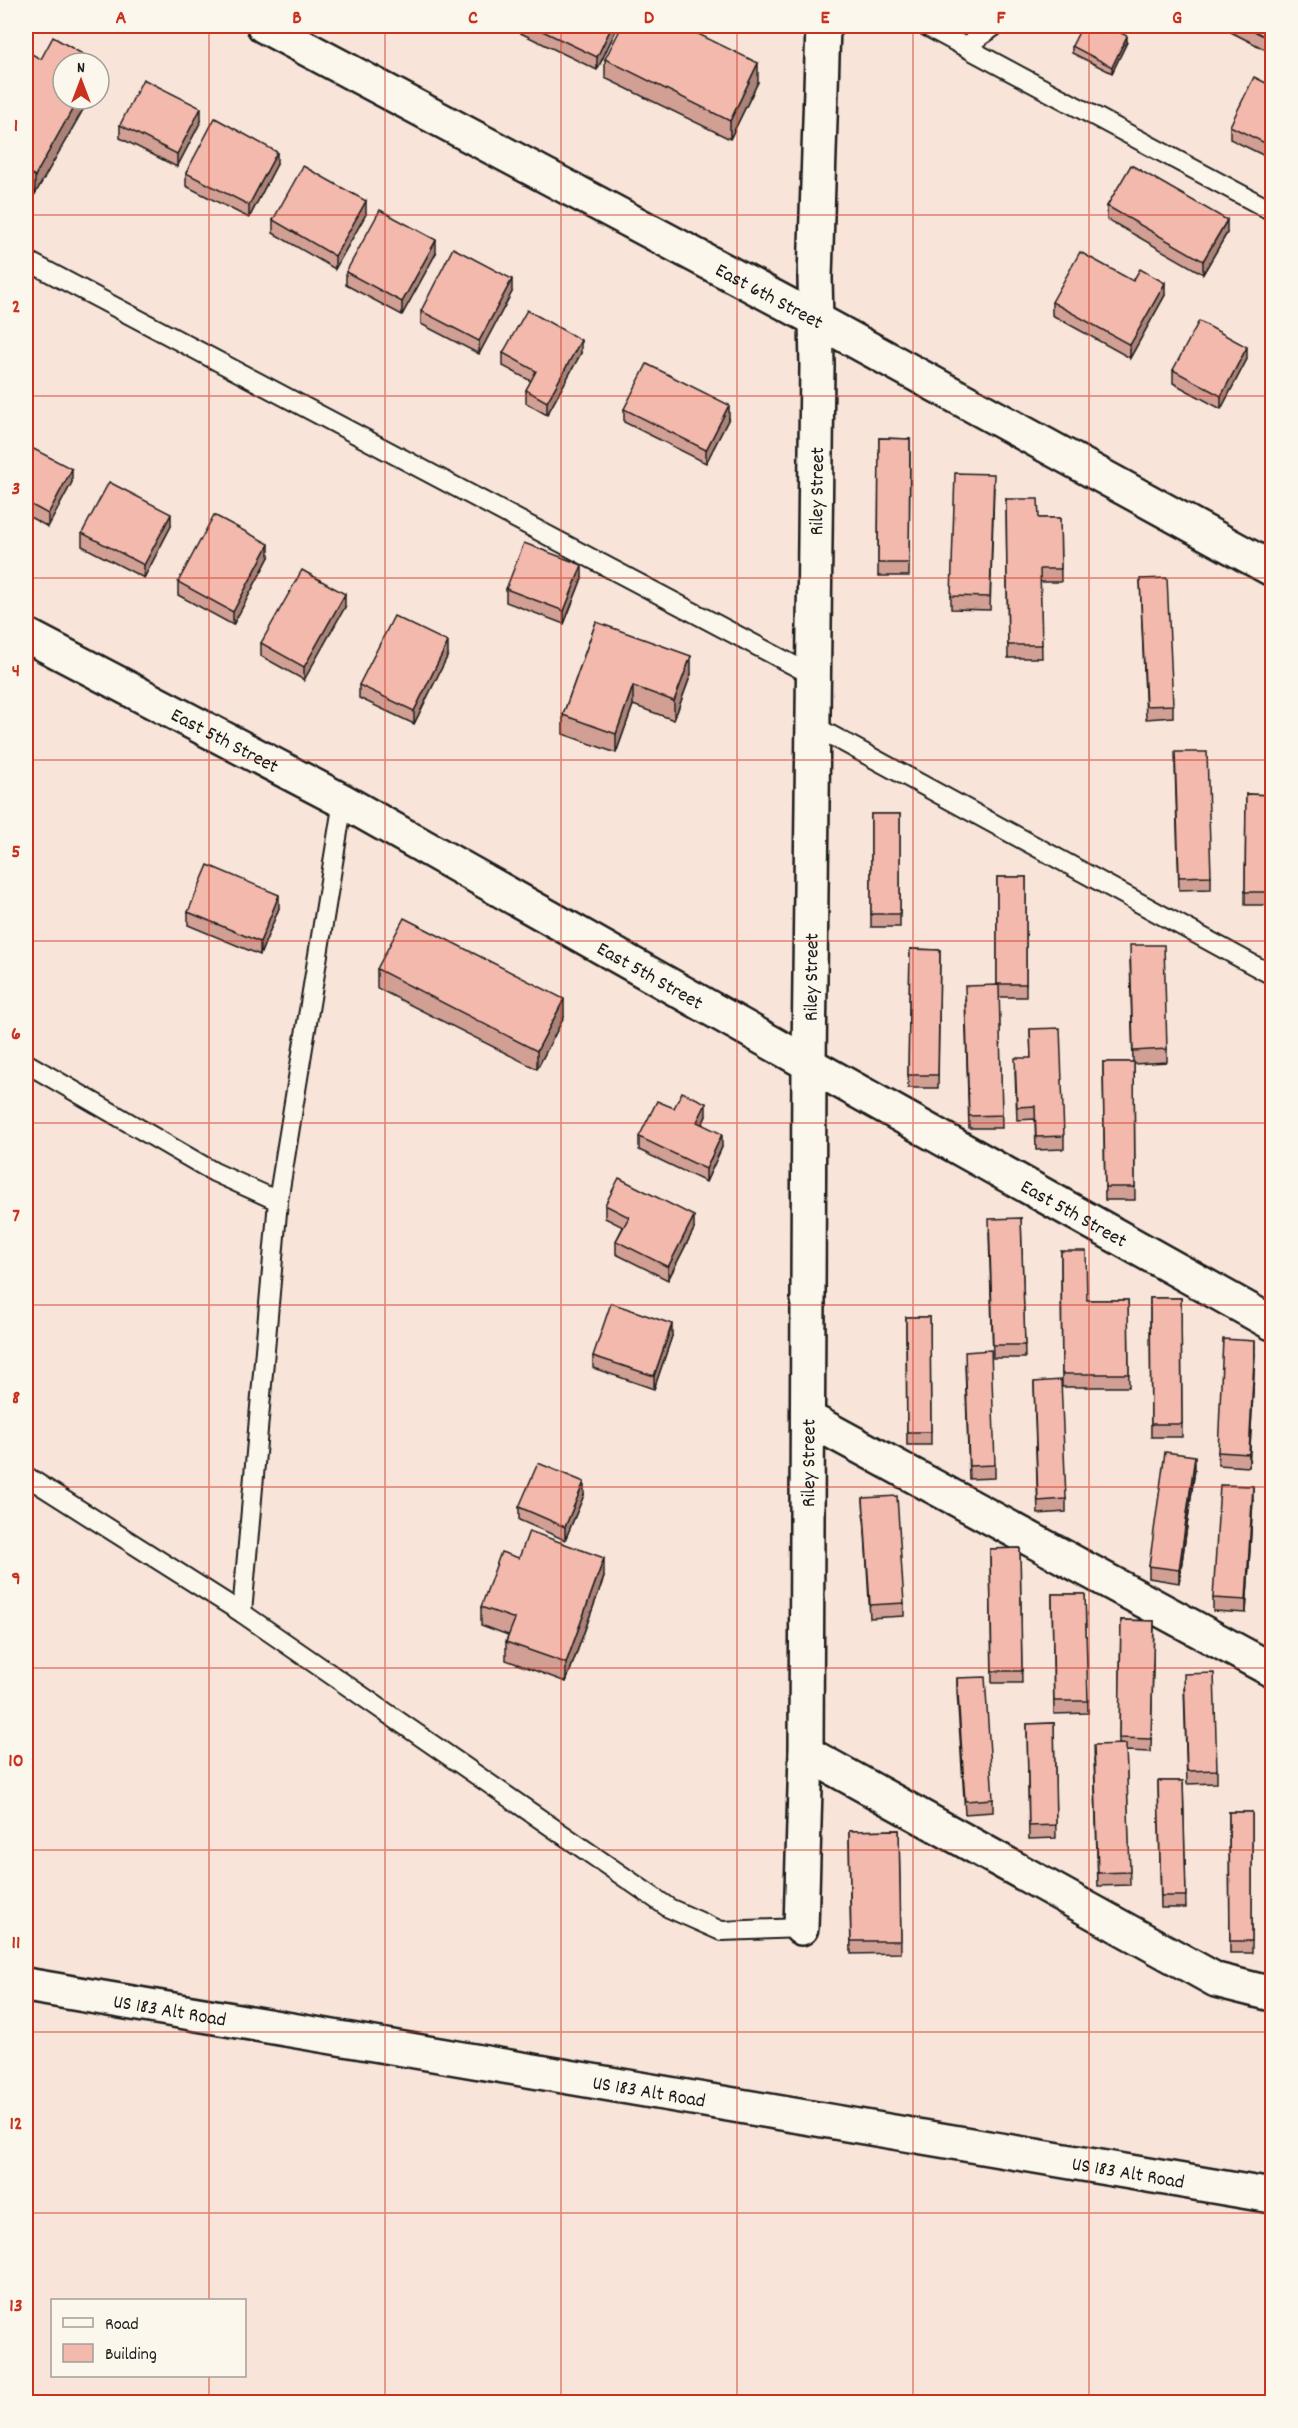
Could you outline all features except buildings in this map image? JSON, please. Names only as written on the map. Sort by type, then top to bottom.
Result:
[{"type":"main road","name":"East 6th Street","points":[[264,26],[815,319],[1272,569]]},
{"type":"main road","name":"Riley Street","points":[[801,1928],[806,1753],[809,1419],[809,1064],[817,365],[815,319],[824,26]]},
{"type":"main road","name":"East 5th Street","points":[[26,635],[343,801],[1272,1323]]},
{"type":"main road","points":[[809,1419],[1272,1670]]},
{"type":"main road","points":[[806,1753],[1216,1980],[1272,1994]]},
{"type":"main road","name":"US 183 Alt Road","points":[[26,1984],[1272,2196]]},
{"type":"lane","points":[[927,26],[1272,212]]},
{"type":"lane","points":[[965,46],[995,26]]},
{"type":"lane","points":[[26,260],[814,676]]},
{"type":"lane","points":[[814,726],[1272,975]]},
{"type":"lane","points":[[242,1612],[278,1202],[343,801]]},
{"type":"lane","points":[[26,1063],[214,1172],[278,1202]]},
{"type":"lane","points":[[26,1476],[242,1612],[669,1908],[721,1931],[801,1928]]}]
